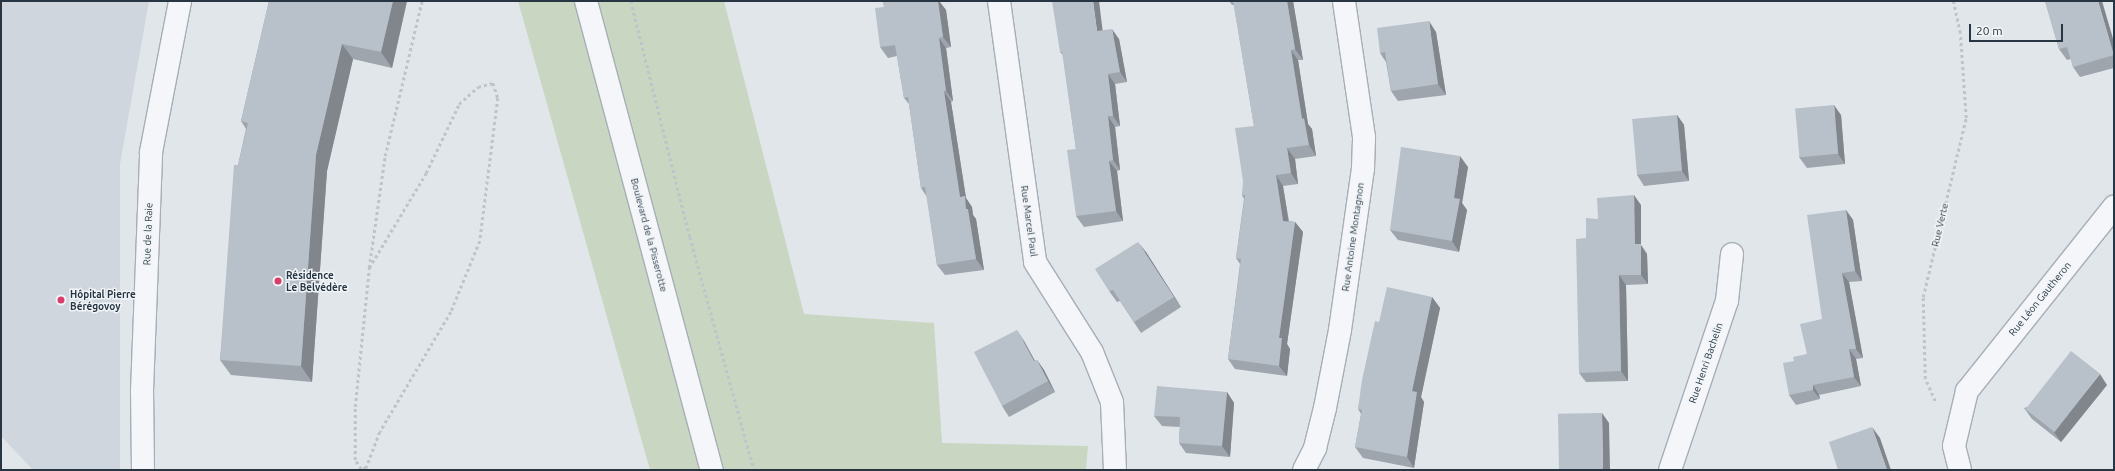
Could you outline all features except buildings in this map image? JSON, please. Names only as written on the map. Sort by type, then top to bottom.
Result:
[{"type":"street","name":"Rue de la Raie","points":[[143,470],[142,391],[151,152],[180,1]]},
{"type":"street","name":"Boulevard de la Pisserotte","points":[[586,1],[712,470]]},
{"type":"street","name":"Rue Marcel Paul","points":[[999,1],[1035,262],[1092,352],[1112,402],[1115,470]]},
{"type":"street","name":"Rue Antoine Montagnon","points":[[1304,470],[1315,448],[1325,408],[1341,323],[1363,168],[1364,137],[1344,1]]},
{"type":"street","name":"Rue Léon Gautheron","points":[[1960,470],[1954,446],[1967,392],[2114,207]]},
{"type":"street","name":"Rue Henri Bachelin","points":[[1670,470],[1727,301],[1732,254]]},
{"type":"path","points":[[369,268],[426,173],[459,104],[478,87],[494,83],[498,98],[480,241],[451,312],[380,432],[366,468],[361,469],[355,460],[355,407],[369,268],[385,156],[422,1]]},
{"type":"path","points":[[631,1],[690,237],[754,470]]},
{"type":"path","name":"Rue Verte","points":[[1937,406],[1925,379],[1923,297],[1966,118],[1960,33],[1953,1]]},
{"type":"shaded area","name":"Hôpital Pierre Bérégovoy","points":[[1,1],[149,1],[120,164],[120,470],[33,470],[1,436]]},
{"type":"green space","points":[[518,1],[724,1],[804,314],[934,323],[942,443],[1088,446],[1086,470],[650,470]]},
{"type":"place","name":"Résidence Le Belvédère","points":[[278,281]]},
{"type":"place","name":"Hôpital Pierre Bérégovoy","points":[[61,300]]}]
